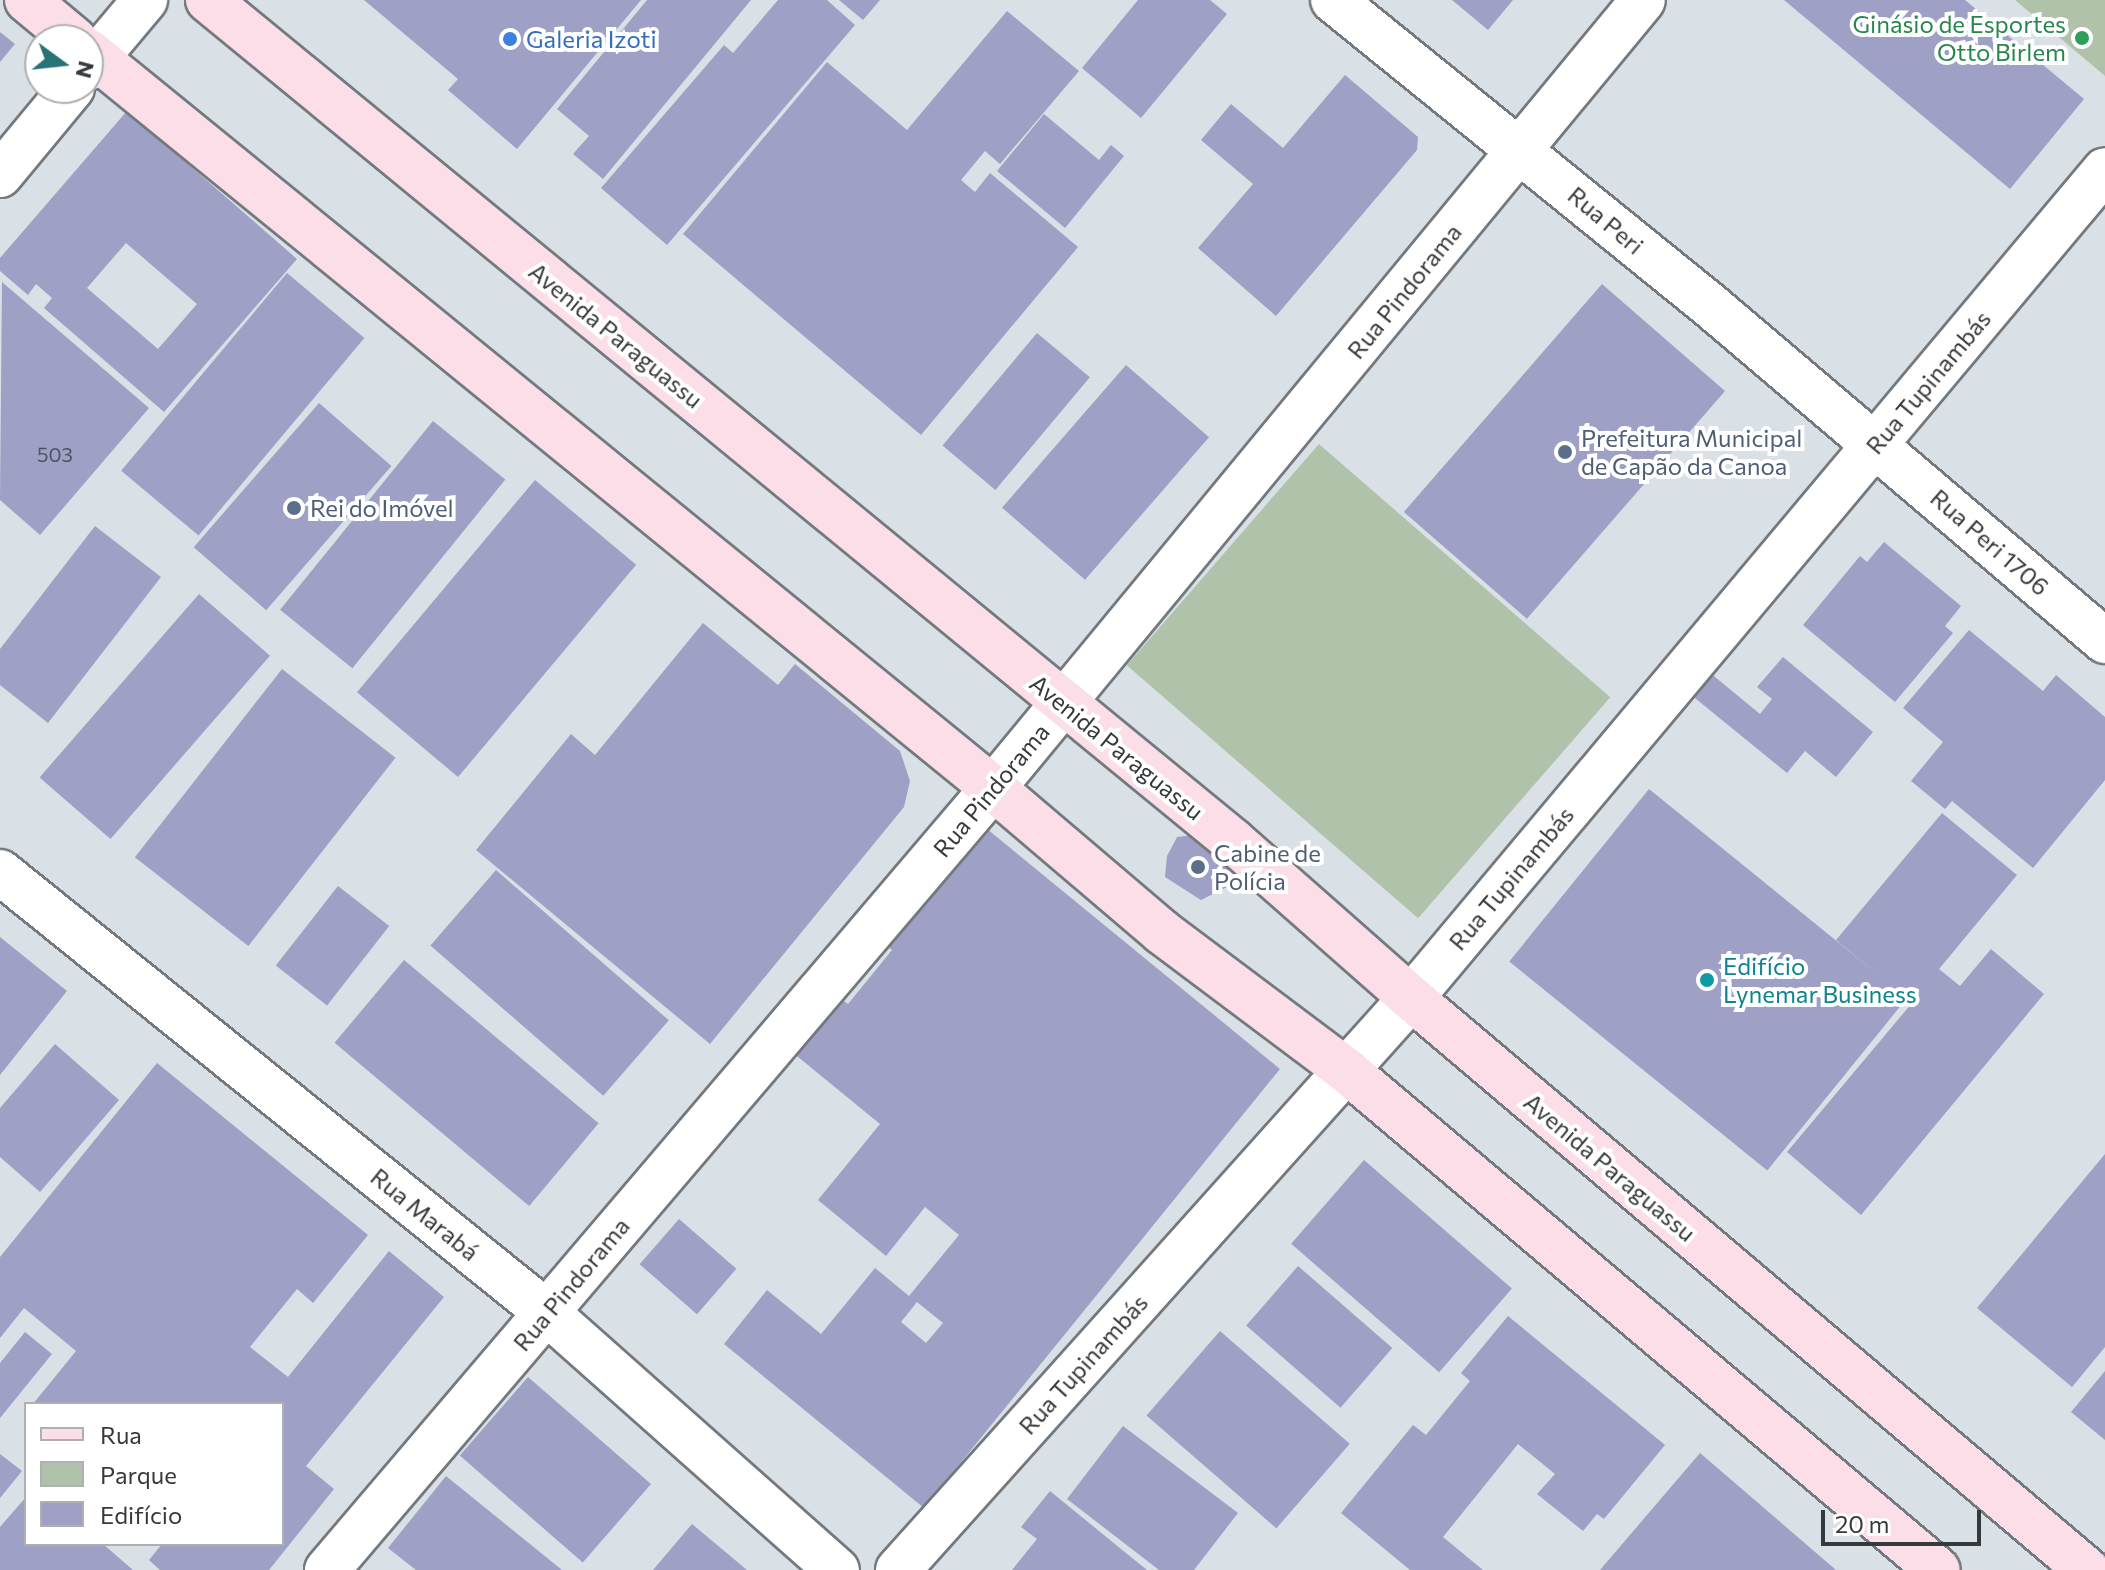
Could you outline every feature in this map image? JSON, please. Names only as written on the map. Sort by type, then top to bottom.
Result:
[{"type":"main road","points":[[27,0],[49,24]]},
{"type":"main road","name":"Avenida Paraguassu","points":[[208,0],[1233,841],[1411,998],[2087,1570]]},
{"type":"main road","points":[[104,77],[993,788],[1162,932],[1347,1071],[1938,1570]]},
{"type":"street","points":[[104,41],[145,0]]},
{"type":"street","name":"Rua Peri","points":[[1333,0],[1520,149],[1876,444]]},
{"type":"street","name":"Rua Pindorama","points":[[327,1570],[993,788],[1643,0]]},
{"type":"street","points":[[0,175],[52,104]]},
{"type":"street","name":"Rua Tupinambás","points":[[898,1570],[1411,998],[2105,170]]},
{"type":"street","name":"Rua Peri 1706","points":[[1876,444],[2105,641]]},
{"type":"street","name":"Rua Marabá","points":[[0,872],[546,1312],[837,1570]]},
{"type":"green space","name":"Ginásio de Esportes Otto Birlem","points":[[2015,0],[2105,0],[2105,76]]},
{"type":"green space","points":[[1319,444],[1610,697],[1418,918],[1127,665]]},
{"type":"building","name":"Galeria Izoti","points":[[364,0],[641,0],[517,149],[448,90],[458,79]]},
{"type":"building","points":[[647,0],[751,0],[603,179],[573,154],[589,136],[557,109]]},
{"type":"building","points":[[778,0],[827,0],[855,25],[667,245],[601,188],[724,45],[733,53]]},
{"type":"building","points":[[839,0],[880,0],[863,20]]},
{"type":"building","points":[[1138,0],[1210,0],[1227,14],[1141,118],[1082,68]]},
{"type":"building","points":[[1452,0],[1513,0],[1488,30]]},
{"type":"building","points":[[1784,0],[1965,0],[2084,99],[2010,189]]},
{"type":"building","points":[[1007,11],[1079,71],[1000,164],[985,151],[961,180],[975,192],[990,173],[1078,247],[921,435],[683,234],[827,62],[907,130]]},
{"type":"building","points":[[0,32],[15,44],[0,62]]},
{"type":"building","points":[[1345,75],[1418,137],[1417,150],[1276,316],[1198,248],[1253,184],[1201,140],[1231,104],[1283,148]]},
{"type":"building","points":[[127,111],[297,259],[164,412],[44,308],[52,298],[36,284],[28,295],[0,271],[0,258]],"holes":[[[126,243],[197,304],[158,349],[87,288]]]},
{"type":"building","points":[[1044,114],[1099,160],[1111,145],[1124,156],[1065,228],[997,171]]},
{"type":"building","points":[[287,273],[364,338],[199,536],[121,471]]},
{"type":"building","points":[[2,282],[149,408],[40,535],[0,500]]},
{"type":"building","name":"Prefeitura Municipal de Capão da Canoa","points":[[1602,284],[1725,391],[1527,619],[1404,512]]},
{"type":"building","points":[[1037,333],[1090,377],[995,490],[943,446]]},
{"type":"building","points":[[1126,365],[1209,437],[1085,580],[1002,508]]},
{"type":"building","name":"Rei do Imóvel","points":[[319,403],[391,466],[266,610],[194,547]]},
{"type":"building","points":[[433,421],[505,480],[352,668],[280,610]]},
{"type":"building","points":[[535,480],[636,565],[458,777],[357,692]]},
{"type":"building","points":[[95,526],[161,577],[48,723],[0,685],[0,649]]},
{"type":"building","points":[[1884,542],[1961,606],[1945,626],[1953,633],[1895,702],[1803,625],[1860,556],[1867,562]]},
{"type":"building","points":[[199,594],[270,656],[111,839],[40,777]]},
{"type":"building","points":[[703,623],[778,685],[795,664],[900,751],[910,781],[904,807],[710,1044],[476,850],[571,734],[595,755]]},
{"type":"building","points":[[1969,630],[2043,691],[2056,675],[2105,717],[2105,780],[2033,868],[1952,801],[1945,809],[1911,781],[1943,742],[1903,708]]},
{"type":"building","points":[[1783,657],[1873,732],[1836,777],[1805,751],[1787,773],[1690,694],[1709,672],[1760,714],[1772,699],[1757,687]]},
{"type":"building","points":[[282,669],[395,758],[248,946],[135,857]]},
{"type":"building","name":"Edifício Lynemar Business","points":[[1649,789],[1907,998],[1767,1170],[1509,962]]},
{"type":"building","points":[[1942,813],[2017,875],[1939,969],[1960,986],[1991,949],[2044,994],[1861,1215],[1787,1152],[1912,1003],[1836,940]]},
{"type":"building","points":[[981,824],[1280,1069],[924,1508],[724,1344],[767,1290],[821,1334],[875,1268],[909,1296],[959,1235],[925,1207],[886,1256],[818,1200],[880,1124],[792,1052],[837,996],[848,1004],[892,950],[884,944]],"holes":[[[917,1302],[943,1323],[926,1343],[901,1322]]]},
{"type":"building","name":"Cabine de Polícia","points":[[1210,833],[1231,850],[1227,887],[1201,900],[1165,877],[1167,856],[1177,837]]},
{"type":"building","points":[[496,870],[669,1020],[603,1096],[430,945]]},
{"type":"building","points":[[338,886],[389,926],[327,1006],[276,966]]},
{"type":"building","points":[[0,937],[67,991],[0,1075]]},
{"type":"building","points":[[404,960],[599,1123],[529,1206],[335,1043]]},
{"type":"building","points":[[55,1044],[119,1100],[40,1192],[0,1157],[0,1108]]},
{"type":"building","points":[[157,1063],[368,1235],[313,1303],[297,1289],[250,1347],[288,1377],[389,1251],[444,1297],[306,1466],[334,1489],[269,1570],[160,1570],[149,1560],[160,1546],[284,1546],[284,1402],[35,1402],[76,1351],[24,1308],[0,1338],[0,1257]]},
{"type":"building","points":[[2105,1154],[2105,1347],[2072,1387],[1977,1308]]},
{"type":"building","points":[[1364,1160],[1512,1289],[1439,1372],[1291,1244]]},
{"type":"building","points":[[679,1219],[736,1269],[697,1314],[640,1264]]},
{"type":"building","points":[[1298,1266],[1392,1348],[1341,1408],[1246,1326]]},
{"type":"building","points":[[1508,1316],[1665,1445],[1604,1519],[1597,1514],[1583,1531],[1537,1494],[1555,1474],[1518,1444],[1443,1537],[1483,1570],[1410,1570],[1341,1513],[1413,1425],[1426,1435],[1470,1381],[1461,1373]]},
{"type":"building","points":[[1220,1331],[1350,1444],[1276,1528],[1147,1416]]},
{"type":"building","points":[[25,1332],[52,1354],[0,1418],[0,1363]]},
{"type":"building","points":[[2105,1371],[2105,1440],[2071,1412]]},
{"type":"building","points":[[528,1377],[651,1484],[583,1562],[460,1455]]},
{"type":"building","points":[[1123,1426],[1238,1513],[1194,1570],[1159,1570],[1067,1499]]},
{"type":"building","points":[[1700,1453],[1836,1570],[1600,1570]]},
{"type":"building","points":[[0,1454],[22,1471],[0,1498]]},
{"type":"building","points":[[446,1476],[562,1570],[416,1570],[388,1548]]},
{"type":"building","points":[[1050,1491],[1147,1570],[1012,1570],[1037,1539],[1021,1527]]},
{"type":"building","points":[[24,1499],[24,1546],[105,1546],[133,1570],[0,1570],[0,1527]]},
{"type":"building","points":[[692,1524],[747,1570],[653,1570]]},
{"type":"place","name":"Ginásio de Esportes Otto Birlem","points":[[2082,38]]},
{"type":"place","name":"Galeria Izoti","points":[[510,39]]},
{"type":"place","name":"Prefeitura Municipal de Capão da Canoa","points":[[1565,452]]},
{"type":"place","name":"Rei do Imóvel","points":[[294,508]]},
{"type":"place","name":"Cabine de Polícia","points":[[1198,867]]},
{"type":"place","name":"Edifício Lynemar Business","points":[[1707,980]]}]
